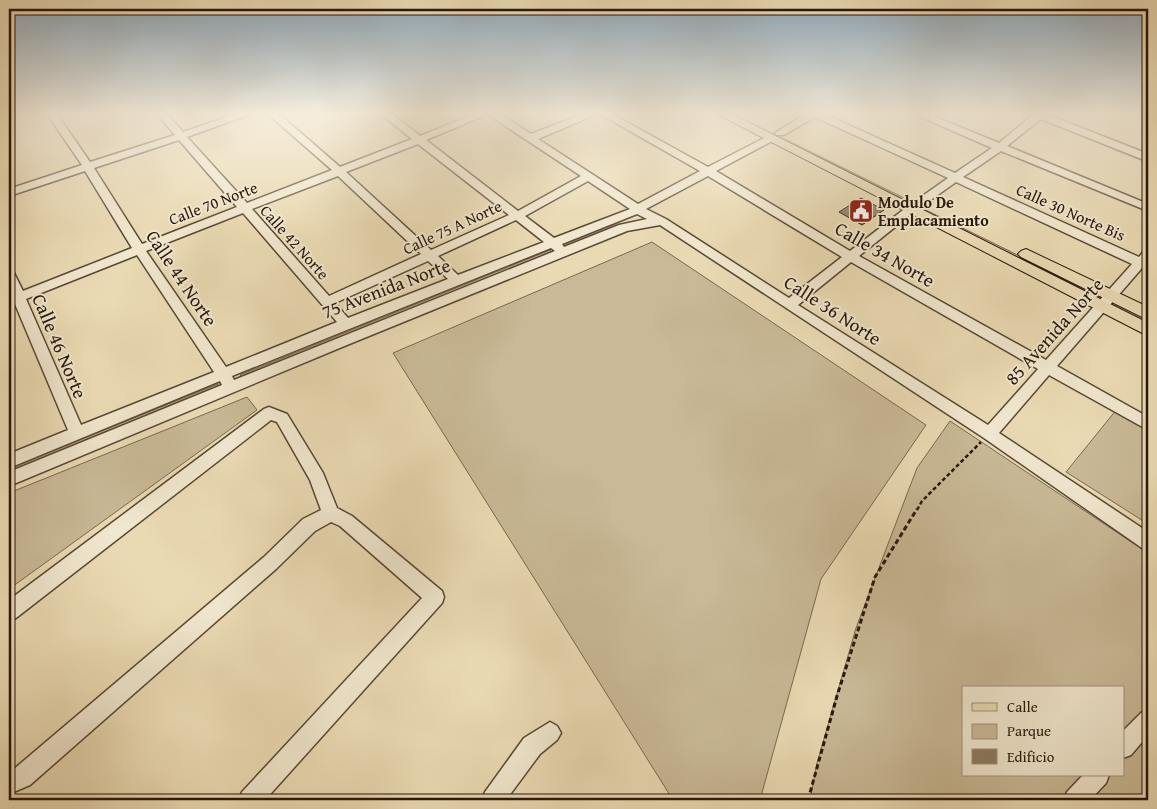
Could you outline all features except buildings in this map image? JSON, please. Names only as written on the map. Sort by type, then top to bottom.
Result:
[{"type":"main road","points":[[808,152],[916,206],[1101,307],[1148,330]]},
{"type":"main road","points":[[916,206],[1148,314]]},
{"type":"street","name":"Calle 44 Norte","points":[[78,152],[138,248],[231,387]]},
{"type":"street","points":[[9,193],[135,152]]},
{"type":"street","name":"Calle 42 Norte","points":[[193,152],[346,324]]},
{"type":"street","points":[[316,152],[457,281]]},
{"type":"street","name":"Calle 70 Norte","points":[[14,299],[138,248],[244,209],[389,152]]},
{"type":"street","points":[[435,152],[565,253]]},
{"type":"street","name":"Calle 36 Norte","points":[[551,152],[638,210],[662,221],[789,306],[989,434],[1148,542]]},
{"type":"street","name":"Calle 34 Norte","points":[[673,152],[850,256],[1148,424]]},
{"type":"street","name":"75 Avenida Norte","points":[[9,461],[346,324],[638,210],[745,152]]},
{"type":"street","name":"Calle 30 Norte Bis","points":[[898,152],[1146,261]]},
{"type":"street","points":[[789,306],[850,256],[916,206],[993,152]]},
{"type":"street","points":[[1012,152],[1148,208]]},
{"type":"street","points":[[1132,152],[1148,158]]},
{"type":"street","name":"Calle 75 A Norte","points":[[327,302],[516,215],[588,177]]},
{"type":"street","name":"75 Avenida Norte","points":[[9,479],[346,339],[565,253],[623,228],[647,222],[662,221]]},
{"type":"street","name":"85 Avenida Norte","points":[[989,434],[1101,307],[1146,261]]},
{"type":"street","name":"Calle 46 Norte","points":[[9,274],[14,299],[77,433]]},
{"type":"street","points":[[9,610],[269,413],[282,418],[318,478],[331,513],[346,521],[435,597],[250,800]]},
{"type":"street","points":[[9,784],[22,777],[270,563],[309,526],[331,513]]},
{"type":"street","points":[[1124,746],[1148,720]]},
{"type":"street","points":[[492,800],[532,746],[550,733]]},
{"type":"street","points":[[1075,800],[1097,776]]},
{"type":"path","points":[[808,800],[836,696],[875,577],[922,501],[989,434]]},
{"type":"green space","points":[[808,152],[910,201],[910,203]]},
{"type":"green space","points":[[921,209],[1093,292],[1096,296],[1090,296]]},
{"type":"green space","points":[[652,242],[926,425],[821,579],[760,800],[673,800],[393,353]]},
{"type":"green space","points":[[550,250],[552,252],[242,377],[240,375]]},
{"type":"green space","points":[[218,384],[218,387],[9,472],[9,468]]},
{"type":"green space","points":[[247,397],[257,410],[9,589],[9,493]]},
{"type":"green space","points":[[1117,409],[1148,427],[1148,524],[1066,472]]},
{"type":"green space","points":[[950,421],[1148,553],[1148,800],[810,800],[817,763],[856,628],[917,468]]},
{"type":"place","name":"Modulo De Emplacamiento","points":[[861,211]]}]
